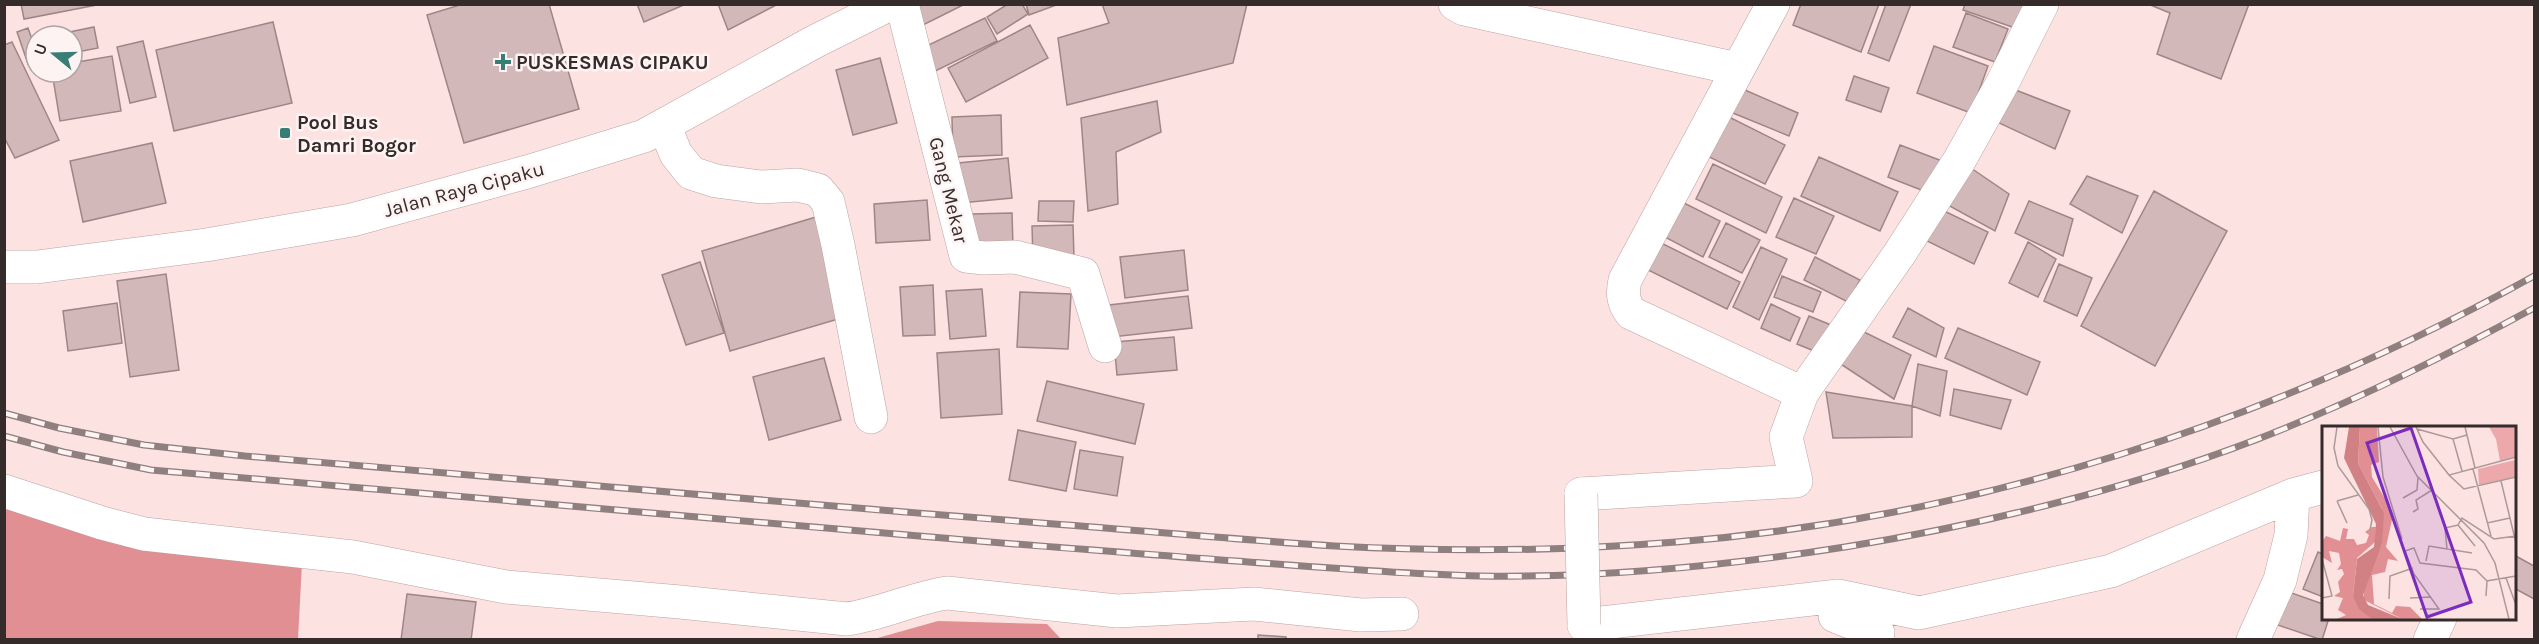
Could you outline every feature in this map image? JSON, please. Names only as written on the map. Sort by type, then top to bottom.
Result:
[{"type":"street","name":"Jalan Raya Cipaku","points":[[4,267],[37,267],[206,245],[352,220],[527,172],[644,136],[814,42],[890,4]]},
{"type":"street","name":"Gang Mekar","points":[[902,4],[966,255],[984,258],[1015,257],[1083,273],[1105,346]]},
{"type":"street","points":[[1455,4],[1464,9],[1523,12],[1738,69]]},
{"type":"street","points":[[1773,4],[1625,280],[1622,293],[1624,304],[1631,313],[1802,393]]},
{"type":"street","points":[[2042,4],[2004,82],[1948,179],[1900,253],[1802,393],[1786,437],[1796,481],[1581,494],[1584,625],[1838,596],[1919,613],[2111,571],[2308,491]]},
{"type":"street","points":[[664,125],[676,154],[691,173],[716,181],[761,187],[798,185],[818,190],[828,202],[871,417]]},
{"type":"street","points":[[4,491],[102,523],[144,534],[353,557],[506,587],[848,619],[866,616],[928,596],[947,593],[1117,611],[1254,604],[1361,615],[1402,614]]},
{"type":"street","points":[[2253,639],[2280,580],[2291,535],[2308,491]]},
{"type":"street","points":[[1838,596],[1835,616],[1878,633],[1874,639]]},
{"type":"street","points":[[2430,639],[2438,620]]},
{"type":"shaded area","points":[[5,499],[302,563],[298,639],[5,640]]},
{"type":"shaded area","points":[[938,621],[1047,624],[1061,639],[874,639]]},
{"type":"building","points":[[21,4],[102,4],[24,19]]},
{"type":"building","name":"PUSKESMAS CIPAKU","points":[[463,4],[549,4],[579,109],[464,143],[427,15]]},
{"type":"building","points":[[637,4],[686,4],[644,22]]},
{"type":"building","points":[[718,4],[778,4],[728,30]]},
{"type":"building","points":[[906,4],[965,4],[915,29]]},
{"type":"building","points":[[1008,4],[1022,4],[1028,14],[997,34],[987,17]]},
{"type":"building","points":[[1026,4],[1059,4],[1029,15]]},
{"type":"building","points":[[1102,4],[1247,4],[1233,63],[1067,105],[1058,38],[1109,23]]},
{"type":"building","points":[[1801,4],[1879,4],[1861,52],[1793,25]]},
{"type":"building","points":[[1886,4],[1911,4],[1889,61],[1868,53]]},
{"type":"building","points":[[1965,4],[2026,4],[2018,29],[1963,10]]},
{"type":"building","points":[[2148,4],[2249,4],[2221,79],[2157,54],[2170,13]]},
{"type":"building","points":[[1966,13],[2008,29],[1995,62],[1953,47]]},
{"type":"building","points":[[985,18],[997,41],[927,75],[916,51]]},
{"type":"building","points":[[273,22],[292,103],[174,131],[156,50]]},
{"type":"building","points":[[1030,25],[1048,58],[966,102],[948,68]]},
{"type":"building","points":[[94,27],[98,48],[84,51],[84,29]]},
{"type":"building","points":[[24,29],[24,52],[17,32]]},
{"type":"building","points":[[143,41],[156,97],[130,103],[117,47]]},
{"type":"building","points":[[12,42],[24,67],[24,84],[32,84],[59,140],[15,158],[4,137],[4,45]]},
{"type":"building","points":[[1934,46],[1988,66],[1971,113],[1917,93]]},
{"type":"building","points":[[112,56],[121,111],[60,121],[54,84],[84,84],[84,61]]},
{"type":"building","points":[[880,58],[897,123],[853,135],[836,70]]},
{"type":"building","points":[[1854,76],[1889,88],[1881,112],[1846,100]]},
{"type":"building","points":[[1738,87],[1798,113],[1789,136],[1728,111]]},
{"type":"building","points":[[2013,89],[2070,111],[2055,149],[1997,122]]},
{"type":"building","points":[[1157,101],[1161,132],[1116,152],[1118,204],[1088,211],[1081,118]]},
{"type":"building","points":[[1719,112],[1785,145],[1765,184],[1699,152]]},
{"type":"building","points":[[1001,115],[1002,155],[953,157],[952,117]]},
{"type":"building","points":[[152,143],[166,203],[83,222],[70,161]]},
{"type":"building","points":[[1900,145],[1942,161],[1929,193],[1888,177]]},
{"type":"building","points":[[1819,157],[1898,192],[1880,231],[1801,196]]},
{"type":"building","points":[[1008,158],[1012,198],[961,203],[958,163]]},
{"type":"building","points":[[1713,164],[1782,197],[1766,233],[1696,199]]},
{"type":"building","points":[[1965,164],[2009,194],[1995,231],[1946,204]]},
{"type":"building","points":[[2087,176],[2138,196],[2122,233],[2070,204]]},
{"type":"building","points":[[2154,191],[2227,231],[2155,366],[2081,326]]},
{"type":"building","points":[[1794,198],[1834,216],[1816,254],[1776,237]]},
{"type":"building","points":[[927,200],[930,240],[876,243],[874,204]]},
{"type":"building","points":[[1678,200],[1720,221],[1703,257],[1661,235]]},
{"type":"building","points":[[1039,201],[1074,201],[1073,222],[1038,221]]},
{"type":"building","points":[[2029,201],[2073,219],[2063,256],[2015,233]]},
{"type":"building","points":[[1940,209],[1988,232],[1974,264],[1923,239]]},
{"type":"building","points":[[1012,213],[1013,247],[972,248],[971,214]]},
{"type":"building","points":[[816,217],[845,317],[730,351],[702,251]]},
{"type":"building","points":[[1726,223],[1760,240],[1742,273],[1709,257]]},
{"type":"building","points":[[1073,225],[1074,258],[1033,259],[1032,226]]},
{"type":"building","points":[[1655,240],[1740,282],[1727,309],[1642,267]]},
{"type":"building","points":[[2028,242],[2056,259],[2038,297],[2009,283]]},
{"type":"building","points":[[1761,247],[1787,259],[1759,320],[1733,307]]},
{"type":"building","points":[[1184,250],[1188,290],[1125,298],[1120,257]]},
{"type":"building","points":[[1815,257],[1860,280],[1848,302],[1804,280]]},
{"type":"building","points":[[700,262],[724,333],[686,345],[662,275]]},
{"type":"building","points":[[2059,264],[2092,278],[2077,316],[2044,301]]},
{"type":"building","points":[[166,274],[179,370],[130,377],[117,281]]},
{"type":"building","points":[[1782,276],[1821,292],[1813,312],[1774,297]]},
{"type":"building","points":[[933,285],[935,335],[903,336],[900,287]]},
{"type":"building","points":[[982,289],[986,336],[950,339],[946,291]]},
{"type":"building","points":[[1020,292],[1071,294],[1068,349],[1017,347]]},
{"type":"building","points":[[1188,296],[1192,328],[1112,337],[1109,305]]},
{"type":"building","points":[[117,303],[122,343],[68,351],[63,311]]},
{"type":"building","points":[[1771,304],[1800,318],[1790,341],[1761,328]]},
{"type":"building","points":[[1908,308],[1944,328],[1936,357],[1893,337]]},
{"type":"building","points":[[1809,316],[1836,327],[1824,355],[1797,344]]},
{"type":"building","points":[[1958,328],[2040,362],[2027,395],[1945,358]]},
{"type":"building","points":[[1858,329],[1911,355],[1894,399],[1836,361]]},
{"type":"building","points":[[1174,337],[1177,370],[1117,375],[1114,342]]},
{"type":"building","points":[[999,349],[1002,414],[941,418],[937,353]]},
{"type":"building","points":[[824,358],[841,420],[769,440],[753,377]]},
{"type":"building","points":[[1918,364],[1947,371],[1940,416],[1912,406]]},
{"type":"building","points":[[1047,381],[1144,404],[1135,444],[1037,421]]},
{"type":"building","points":[[1954,389],[2011,400],[2001,429],[1950,415]]},
{"type":"building","points":[[1826,392],[1912,406],[1912,437],[1833,438]]},
{"type":"building","points":[[1018,430],[1076,442],[1066,491],[1009,480]]},
{"type":"building","points":[[1080,450],[1123,457],[1117,496],[1074,489]]},
{"type":"building","points":[[2318,552],[2322,554],[2322,597],[2303,589]]},
{"type":"building","points":[[2515,556],[2534,566],[2534,599],[2515,589]]},
{"type":"building","points":[[2283,590],[2322,604],[2322,620],[2328,620],[2322,640],[2272,623]]},
{"type":"building","points":[[407,594],[476,602],[471,640],[401,640]]},
{"type":"building","points":[[1258,635],[1286,637],[1286,640],[1258,640]]},
{"type":"railway","points":[[4,413],[59,428],[144,445],[245,456],[953,516],[1377,548],[1506,550],[1634,545],[1788,530],[1900,511],[2010,486],[2119,455],[2226,418],[2331,376],[2434,328],[2534,276]]},
{"type":"railway","points":[[4,436],[63,452],[151,470],[969,540],[1419,574],[1526,576],[1617,573],[1754,560],[1845,547],[1950,528],[2106,490],[2208,457],[2294,425],[2399,378],[2534,308]]},
{"type":"place","name":"PUSKESMAS CIPAKU","points":[[503,62]]},
{"type":"place","name":"Pool Bus Damri Bogor","points":[[285,133]]}]
